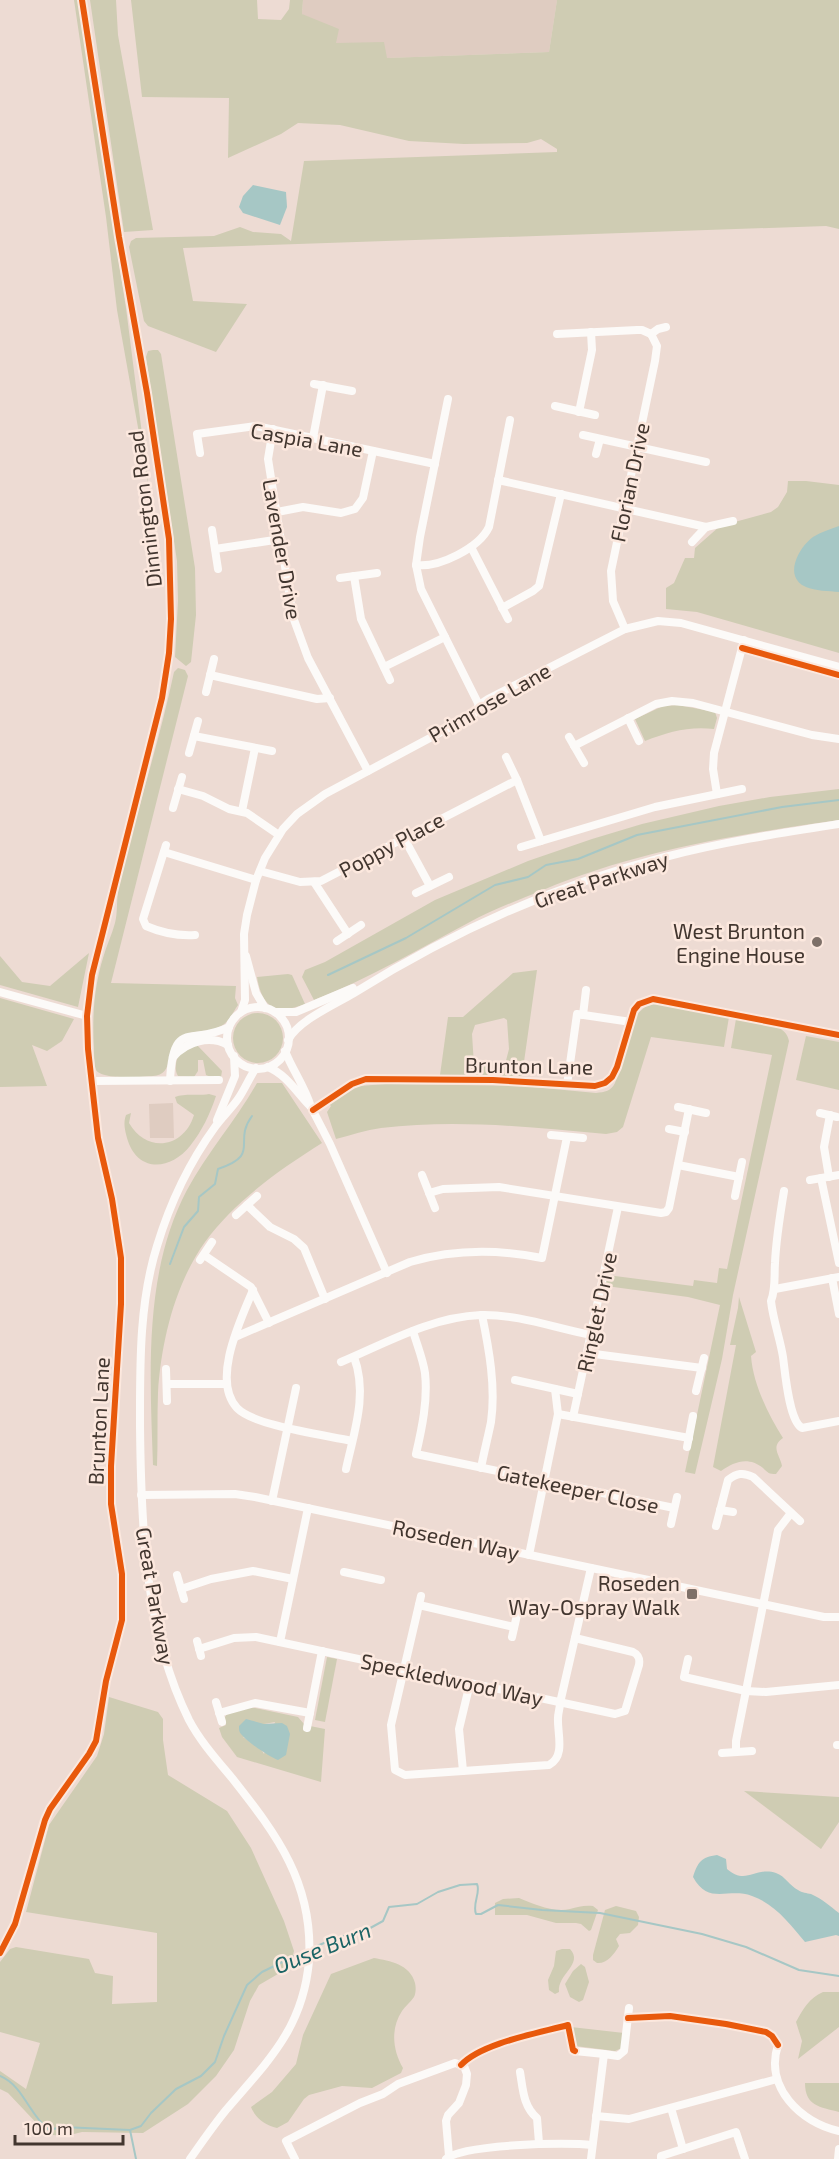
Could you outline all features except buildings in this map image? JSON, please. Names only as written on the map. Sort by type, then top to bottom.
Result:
[{"type":"street","name":"Dinnington Road","points":[[82,0],[169,538],[171,607],[169,653],[162,698],[94,964],[87,1016],[91,1081]]},
{"type":"street","points":[[557,334],[642,330],[651,334],[666,327]]},
{"type":"street","points":[[579,412],[592,350],[591,332]]},
{"type":"street","name":"Florian Drive","points":[[626,629],[612,601],[610,581],[655,361],[657,346],[651,334]]},
{"type":"street","points":[[313,438],[319,385],[352,391]]},
{"type":"street","points":[[448,399],[416,565],[421,589],[479,705]]},
{"type":"street","points":[[555,406],[595,416]]},
{"type":"street","points":[[416,565],[435,565],[482,539],[489,527],[510,420]]},
{"type":"street","name":"Caspia Lane","points":[[200,453],[197,434],[246,426],[273,429],[435,464]]},
{"type":"street","name":"Lavender Drive","points":[[273,429],[268,459],[292,617],[308,658],[368,771]]},
{"type":"street","points":[[583,435],[706,462]]},
{"type":"street","points":[[596,454],[600,439]]},
{"type":"street","points":[[277,512],[303,507],[341,513],[355,509],[363,498],[373,451]]},
{"type":"street","points":[[498,480],[706,527],[733,521]]},
{"type":"street","points":[[502,608],[533,591],[542,580],[561,494]]},
{"type":"street","points":[[693,542],[706,527]]},
{"type":"street","points":[[212,530],[218,568]]},
{"type":"street","points":[[215,549],[281,539]]},
{"type":"street","points":[[471,547],[508,619]]},
{"type":"street","points":[[340,578],[377,573]]},
{"type":"street","points":[[354,576],[362,619],[390,680]]},
{"type":"street","name":"Primrose Lane","points":[[241,1012],[244,1000],[246,924],[256,880],[279,835],[307,807],[368,771],[473,715],[479,705],[488,699],[626,629],[640,624],[670,621],[839,667]]},
{"type":"street","points":[[384,667],[445,637]]},
{"type":"street","points":[[717,794],[712,770],[714,753],[744,640]]},
{"type":"street","points":[[206,692],[214,659]]},
{"type":"street","points":[[210,675],[317,699],[330,698]]},
{"type":"street","points":[[574,746],[656,704],[672,700],[693,703],[812,735],[839,739]]},
{"type":"street","points":[[628,718],[639,741]]},
{"type":"street","points":[[189,753],[198,721]]},
{"type":"street","points":[[194,735],[272,751]]},
{"type":"street","points":[[569,737],[584,763]]},
{"type":"street","points":[[242,811],[255,748]]},
{"type":"street","points":[[506,757],[541,841]]},
{"type":"street","points":[[173,808],[182,777]]},
{"type":"street","name":"Poppy Place","points":[[260,871],[300,882],[321,881],[517,780]]},
{"type":"street","points":[[178,789],[203,796],[229,809],[242,811],[279,835]]},
{"type":"street","points":[[521,847],[655,807],[742,789]]},
{"type":"street","name":"Great Parkway","points":[[288,1040],[300,1025],[378,978],[457,935],[538,899],[604,874],[665,857],[743,839],[839,824]]},
{"type":"street","points":[[404,838],[429,886]]},
{"type":"street","points":[[195,935],[178,936],[146,926],[143,919],[165,848],[256,880]]},
{"type":"street","points":[[416,893],[449,877]]},
{"type":"street","points":[[314,882],[348,934]]},
{"type":"street","points":[[337,941],[361,926]]},
{"type":"street","name":"Primrose Lane","points":[[245,953],[256,993],[265,1008]]},
{"type":"street","name":"Great Parkway","points":[[265,1008],[274,1012],[296,1012],[378,978]]},
{"type":"street","points":[[583,1014],[586,990]]},
{"type":"street","points":[[0,992],[87,1016]]},
{"type":"street","name":"Brunton Lane","points":[[312,1109],[352,1084],[366,1080],[493,1080],[595,1086],[605,1083],[612,1077],[617,1067],[634,1010],[645,1000],[662,1000],[839,1035]]},
{"type":"street","points":[[170,1081],[177,1044],[196,1034],[221,1031],[229,1027],[241,1012],[253,1008],[265,1008]]},
{"type":"street","points":[[233,1056],[243,1065],[256,1068],[268,1067],[278,1061],[285,1051],[288,1040],[285,1024],[274,1012]]},
{"type":"street","points":[[567,1085],[578,1014],[631,1022]]},
{"type":"street","name":"Great Parkway","points":[[193,2156],[225,2111],[275,2054],[287,2036],[303,1996],[310,1934],[303,1896],[287,1855],[260,1813],[208,1749],[190,1722],[170,1676],[159,1634],[146,1559],[141,1495],[140,1376],[148,1284],[156,1250],[175,1197],[215,1126],[236,1076],[233,1056],[228,1046],[229,1027]]},
{"type":"street","points":[[173,1057],[184,1046],[196,1042],[215,1040],[228,1046]]},
{"type":"street","points":[[285,1051],[305,1089],[387,1273]]},
{"type":"street","points":[[268,1067],[286,1078],[312,1109]]},
{"type":"street","name":"Great Parkway","points":[[215,1126],[236,1102],[256,1068]]},
{"type":"street","points":[[91,1081],[219,1080]]},
{"type":"street","name":"Brunton Lane","points":[[0,1953],[15,1924],[45,1820],[96,1741],[106,1681],[122,1620],[122,1574],[111,1504],[111,1466],[121,1304],[121,1258],[112,1199],[98,1138],[91,1081]]},
{"type":"street","points":[[678,1107],[706,1113]]},
{"type":"street","points":[[429,1193],[443,1189],[499,1187],[618,1207],[666,1212],[669,1208],[689,1109]]},
{"type":"street","points":[[820,1113],[833,1116],[824,1147],[825,1178],[839,1263]]},
{"type":"street","points":[[669,1129],[685,1132]]},
{"type":"street","points":[[551,1135],[583,1138]]},
{"type":"street","points":[[235,1337],[410,1262],[432,1256],[459,1252],[499,1252],[542,1258],[567,1137]]},
{"type":"street","points":[[735,1196],[742,1162]]},
{"type":"street","points":[[678,1165],[739,1178]]},
{"type":"street","points":[[422,1175],[435,1208]]},
{"type":"street","points":[[810,1180],[839,1175]]},
{"type":"street","points":[[784,1191],[775,1256],[775,1289],[771,1301],[795,1421],[802,1428],[839,1421]]},
{"type":"street","points":[[236,1215],[257,1196]]},
{"type":"street","points":[[247,1205],[270,1227],[294,1239],[304,1248],[325,1299]]},
{"type":"street","name":"Ringlet Drive","points":[[573,1417],[618,1207]]},
{"type":"street","points":[[212,1242],[202,1257],[251,1287],[269,1323]]},
{"type":"street","points":[[775,1289],[836,1278],[839,1314]]},
{"type":"street","points":[[253,1290],[235,1337],[227,1366],[226,1384],[232,1401],[238,1410],[260,1420],[352,1441]]},
{"type":"street","points":[[341,1362],[430,1324],[454,1318],[482,1315],[511,1318],[591,1335]]},
{"type":"street","name":"Gatekeeper Close","points":[[481,1468],[492,1405],[490,1354],[482,1315]]},
{"type":"street","name":"Gatekeeper Close","points":[[413,1331],[422,1358],[425,1379],[423,1415],[416,1454],[674,1508]]},
{"type":"street","points":[[587,1353],[702,1368]]},
{"type":"street","points":[[346,1469],[360,1390],[354,1357]]},
{"type":"street","points":[[696,1391],[704,1358]]},
{"type":"street","points":[[166,1369],[167,1401]]},
{"type":"street","points":[[515,1380],[578,1394]]},
{"type":"street","points":[[166,1384],[226,1384]]},
{"type":"street","points":[[272,1500],[296,1388]]},
{"type":"street","points":[[529,1555],[558,1414],[555,1389]]},
{"type":"street","points":[[558,1414],[688,1443],[693,1416]]},
{"type":"street","points":[[716,1526],[728,1479],[744,1473],[753,1477],[800,1521]]},
{"type":"street","name":"Roseden Way","points":[[141,1495],[235,1494],[272,1500],[824,1617],[839,1617]]},
{"type":"street","name":"Gatekeeper Close","points":[[671,1524],[677,1497]]},
{"type":"street","points":[[280,1642],[308,1508]]},
{"type":"street","points":[[720,1510],[734,1512]]},
{"type":"street","points":[[736,1751],[736,1741],[778,1530],[791,1513]]},
{"type":"street","name":"Speckledwood Way","points":[[199,1649],[244,1637],[280,1642],[560,1703],[591,1568]]},
{"type":"street","points":[[181,1589],[234,1573],[253,1571],[293,1579]]},
{"type":"street","points":[[344,1572],[381,1580]]},
{"type":"street","points":[[177,1575],[184,1599]]},
{"type":"street","points":[[514,1627],[420,1600],[391,1725],[396,1770],[405,1775],[549,1765],[554,1762],[559,1750],[560,1703],[615,1714],[625,1711],[640,1660],[633,1652],[575,1638]]},
{"type":"street","points":[[512,1637],[517,1615]]},
{"type":"street","points":[[307,1728],[322,1651]]},
{"type":"street","points":[[688,1659],[684,1677],[746,1691],[766,1692],[839,1685]]},
{"type":"street","points":[[464,1771],[459,1729],[470,1683]]},
{"type":"street","points":[[216,1702],[220,1718],[255,1703],[310,1713]]},
{"type":"street","points":[[722,1752],[753,1751]]},
{"type":"street","points":[[575,2051],[618,2056],[622,2054],[629,2013],[616,2016]]},
{"type":"street","points":[[778,2045],[775,2058],[777,2079],[785,2097],[797,2111],[819,2124],[839,2131]]},
{"type":"street","points":[[591,2159],[604,2054]]},
{"type":"street","points":[[295,2159],[286,2140],[383,2094],[398,2084],[455,2063],[464,2066],[468,2079],[459,2103],[448,2115],[446,2121],[447,2157],[471,2151],[539,2143],[592,2145]]},
{"type":"street","points":[[520,2072],[525,2102],[529,2111],[537,2118],[539,2143]]},
{"type":"street","points":[[596,2116],[628,2119],[777,2079]]},
{"type":"street","points":[[671,2108],[683,2150]]},
{"type":"street","points":[[661,2159],[661,2156],[736,2132],[745,2159]]},
{"type":"street","points":[[837,2159],[839,2149]]},
{"type":"shaded area","points":[[74,0],[78,0],[126,308],[149,489],[117,310],[106,217]]},
{"type":"shaded area","points":[[90,0],[116,0],[118,35],[153,230],[124,232]]},
{"type":"shaded area","points":[[131,0],[257,0],[258,19],[281,20],[289,9],[290,0],[303,0],[302,14],[339,29],[336,43],[384,42],[387,58],[549,52],[557,0],[839,0],[839,229],[826,226],[183,248],[193,301],[247,304],[216,352],[148,326],[144,321],[129,247],[131,241],[136,238],[214,236],[240,227],[253,232],[281,234],[291,241],[304,161],[557,152],[557,149],[541,139],[527,143],[464,144],[409,141],[340,125],[298,123],[281,134],[228,158],[229,98],[142,97]]},
{"type":"shaded area","points":[[303,0],[557,0],[549,52],[387,58],[335,43],[302,14]]},
{"type":"shaded area","points":[[158,350],[161,354],[195,568],[196,615],[191,662],[186,666],[175,657],[178,601],[177,561],[146,357],[148,351]]},
{"type":"shaded area","points":[[788,481],[839,485],[839,653],[697,612],[666,609],[666,588],[674,583],[685,558],[694,558],[695,548],[720,526],[771,512],[778,507],[787,492]]},
{"type":"shaded area","points":[[178,668],[185,670],[188,676],[111,983],[236,986],[235,998],[238,1005],[229,1019],[221,1026],[211,1030],[188,1033],[178,1039],[174,1043],[167,1066],[160,1075],[114,1077],[96,1070],[94,1062],[96,991],[104,954],[115,923],[118,892],[132,833],[174,672]]},
{"type":"shaded area","points":[[678,705],[715,712],[717,718],[714,729],[679,730],[645,741],[635,719],[663,706]]},
{"type":"shaded area","points":[[839,789],[839,820],[764,831],[651,854],[578,876],[486,914],[373,974],[314,1000],[302,977],[305,970],[325,962],[435,900],[528,861],[642,824],[719,806]]},
{"type":"shaded area","points":[[89,953],[78,1007],[0,985],[0,956],[22,982],[50,986]]},
{"type":"shaded area","points":[[537,970],[522,1076],[502,1076],[509,1049],[507,1020],[504,1018],[475,1025],[472,1034],[474,1065],[495,1062],[496,1073],[493,1076],[440,1075],[448,1017],[463,1017],[513,973]]},
{"type":"shaded area","points":[[292,975],[305,1004],[295,1008],[278,1009],[266,1002],[262,996],[257,977]]},
{"type":"shaded area","points":[[0,998],[74,1019],[62,1041],[47,1051],[32,1045],[47,1086],[0,1087]]},
{"type":"shaded area","points":[[656,1004],[729,1017],[724,1047],[651,1037],[623,1127],[617,1132],[606,1134],[494,1125],[437,1124],[381,1128],[336,1139],[327,1112],[331,1106],[329,1104],[359,1086],[386,1084],[522,1086],[596,1093],[607,1091],[615,1083],[637,1014],[646,1006]]},
{"type":"shaded area","points":[[253,1013],[263,1013],[276,1020],[283,1033],[283,1043],[276,1056],[263,1063],[253,1063],[244,1059],[237,1052],[233,1043],[233,1033],[237,1024],[244,1017]]},
{"type":"shaded area","points":[[736,1019],[775,1026],[787,1034],[789,1041],[733,1295],[722,1359],[695,1474],[685,1472],[720,1305],[688,1297],[606,1286],[607,1275],[693,1286],[694,1280],[717,1283],[719,1268],[727,1269],[772,1055],[731,1048]]},
{"type":"shaded area","points":[[806,1036],[839,1042],[839,1090],[796,1080]]},
{"type":"shaded area","points":[[197,1045],[222,1071],[221,1077],[206,1075],[203,1060],[198,1060],[198,1071],[194,1077],[178,1076],[176,1065],[179,1054]]},
{"type":"shaded area","points":[[257,1083],[282,1083],[322,1143],[274,1175],[244,1200],[217,1227],[194,1258],[171,1314],[162,1354],[158,1393],[157,1466],[153,1465],[152,1325],[163,1255],[173,1222],[187,1190]]},
{"type":"shaded area","points":[[209,1094],[216,1096],[208,1116],[190,1146],[182,1154],[164,1164],[146,1163],[138,1158],[127,1138],[124,1124],[126,1115],[131,1113],[129,1123],[145,1139],[155,1143],[164,1143],[182,1135],[194,1115],[177,1103],[175,1097]]},
{"type":"shaded area","points":[[173,1103],[174,1138],[150,1138],[149,1104]]},
{"type":"shaded area","points":[[739,1297],[756,1352],[751,1356],[758,1388],[783,1438],[776,1448],[782,1466],[776,1474],[769,1473],[757,1464],[747,1461],[736,1463],[721,1471],[713,1467],[736,1345],[730,1345]]},
{"type":"shaded area","points":[[327,1657],[337,1659],[325,1722],[315,1720]]},
{"type":"shaded area","points":[[109,1697],[158,1712],[163,1719],[163,1740],[168,1775],[227,1811],[251,1848],[284,1921],[294,1951],[290,1967],[259,1985],[250,2001],[234,2050],[216,2076],[188,2104],[143,2133],[82,2132],[66,2136],[53,2135],[43,2130],[8,2093],[0,2089],[0,2071],[26,2089],[40,2043],[0,2032],[0,1962],[10,1949],[16,1947],[89,1959],[95,1973],[113,1976],[112,2004],[157,2002],[157,1933],[26,1912],[49,1825],[97,1756],[104,1734]]},
{"type":"shaded area","points":[[250,1707],[298,1717],[304,1724],[303,1730],[309,1731],[310,1726],[325,1729],[321,1782],[237,1757],[222,1737],[219,1728],[226,1725],[227,1714]],"holes":[[[275,1722],[264,1754],[261,1749],[243,1737],[264,1724]]]},
{"type":"shaded area","points":[[744,1791],[839,1797],[839,1822],[821,1849]]},
{"type":"shaded area","points":[[519,1898],[550,1909],[564,1910],[593,1906],[598,1910],[589,1931],[576,1923],[556,1923],[527,1915],[495,1915],[495,1903],[503,1899]]},
{"type":"shaded area","points":[[616,1906],[636,1911],[639,1917],[638,1925],[630,1933],[620,1934],[616,1939],[619,1946],[615,1952],[607,1960],[597,1963],[593,1960],[593,1955],[605,1910]]},
{"type":"shaded area","points":[[570,1949],[574,1960],[559,1986],[559,1992],[555,1994],[549,1990],[548,1980],[554,1966],[556,1951]]},
{"type":"shaded area","points":[[374,1958],[393,1962],[404,1968],[415,1983],[414,1997],[398,2018],[394,2032],[395,2047],[403,2068],[401,2073],[372,2088],[342,2086],[309,2095],[288,2122],[277,2128],[261,2121],[251,2107],[272,2092],[296,2064],[303,2035],[331,1974]]},
{"type":"shaded area","points":[[581,1964],[585,1967],[589,1982],[583,2000],[579,2002],[570,1997],[565,1984],[573,1971]]},
{"type":"shaded area","points":[[823,1992],[839,1992],[839,2027],[798,2059],[802,2041],[796,2022],[810,2001]]},
{"type":"shaded area","points":[[571,2027],[624,2033],[622,2048],[615,2051],[575,2046]]},
{"type":"shaded area","points":[[805,2083],[839,2083],[839,2112],[820,2107],[811,2101]]},
{"type":"water","points":[[253,185],[286,192],[287,207],[280,225],[243,213],[239,207],[243,196]]},
{"type":"water","points":[[839,526],[839,592],[806,587],[795,577],[795,562],[798,555],[813,537]]},
{"type":"water","points":[[246,1719],[264,1724],[282,1723],[287,1726],[290,1734],[286,1755],[278,1760],[275,1759],[244,1738],[239,1726]]},
{"type":"water","points":[[717,1855],[726,1859],[727,1869],[734,1874],[746,1876],[763,1872],[776,1873],[800,1891],[822,1900],[839,1913],[839,1936],[805,1942],[782,1915],[768,1904],[743,1894],[720,1894],[706,1891],[693,1877],[701,1861]]},
{"type":"waterway","points":[[328,975],[406,938],[495,885],[528,877],[546,865],[578,859],[637,835],[782,807],[839,800]]},
{"type":"waterway","points":[[170,1264],[184,1227],[198,1211],[199,1197],[215,1184],[218,1169],[231,1164],[243,1153],[244,1134],[252,1116]]},
{"type":"waterway","name":"Ouse Burn","points":[[312,1948],[341,1936],[352,1936],[363,1932],[383,1921],[389,1907],[417,1904],[438,1892],[460,1885],[477,1884],[476,1914],[481,1914],[498,1905],[600,1913],[702,1934],[746,1947],[799,1970],[839,1976]]},
{"type":"waterway","name":"Ouse Burn","points":[[0,2076],[15,2087],[36,2117],[49,2130],[62,2127],[130,2130],[141,2126],[176,2089],[201,2076],[215,2062],[247,1985],[262,1972],[307,1950]]},
{"type":"waterway","points":[[130,2130],[136,2159]]},
{"type":"cycle path","points":[[0,1953],[15,1924],[45,1820],[96,1741],[106,1681],[122,1620],[122,1574],[111,1504],[111,1466],[121,1304],[121,1258],[112,1199],[98,1138],[88,1049],[87,1016],[92,975],[162,698],[169,653],[171,619],[169,539],[82,0]]},
{"type":"cycle path","points":[[742,648],[839,675]]},
{"type":"cycle path","points":[[313,1110],[352,1084],[366,1079],[493,1080],[595,1086],[605,1083],[612,1077],[617,1067],[634,1010],[639,1004],[653,999],[839,1035]]},
{"type":"cycle path","points":[[628,2018],[670,2016],[726,2024],[766,2032],[778,2045]]},
{"type":"cycle path","points":[[461,2065],[470,2057],[496,2045],[568,2025],[575,2051]]},
{"type":"place","name":"West Brunton Engine House","points":[[817,942]]},
{"type":"place","name":"Roseden Way-Ospray Walk","points":[[692,1594]]}]
